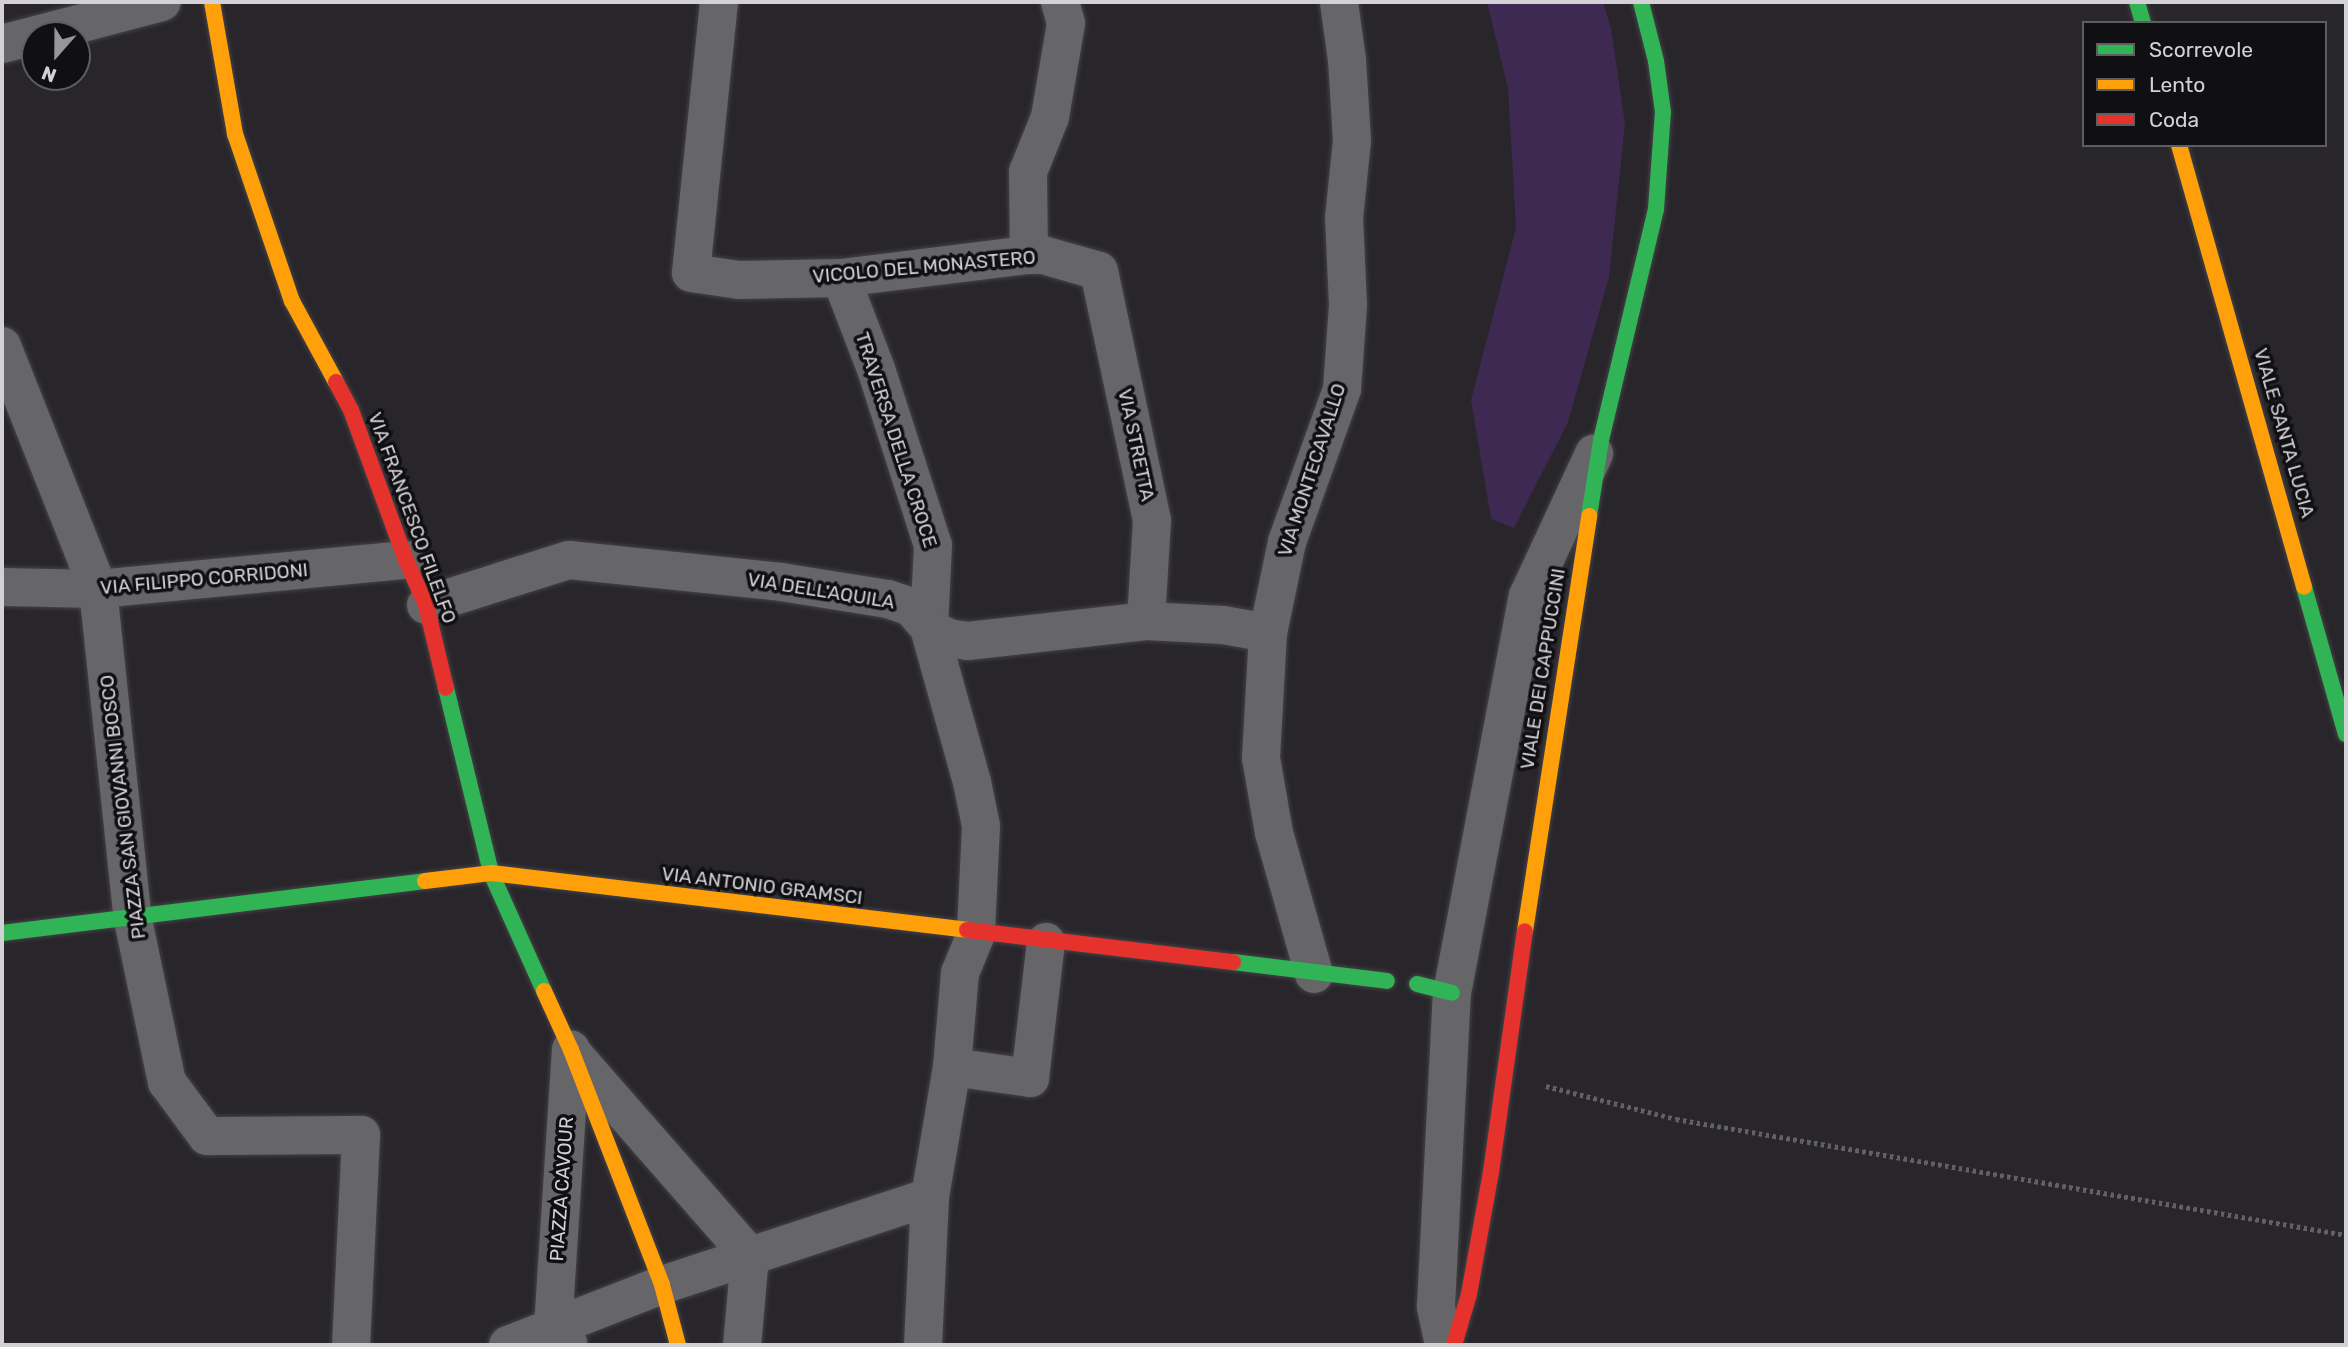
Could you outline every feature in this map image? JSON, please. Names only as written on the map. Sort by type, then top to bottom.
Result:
[{"type":"street","points":[[2,44],[162,2]]},
{"type":"street","name":"VIA FRANCESCO FILELFO","points":[[212,2],[235,134],[292,301],[351,411],[406,560],[426,605],[491,873],[571,1050]]},
{"type":"street","name":"VICOLO DEL MONASTERO","points":[[719,2],[691,273],[739,280],[841,278],[1029,255],[1043,255],[1099,271]]},
{"type":"street","points":[[1029,255],[1028,172],[1050,117],[1066,23],[1060,2]]},
{"type":"street","name":"VIA MONTECAVALLO","points":[[1314,974],[1274,833],[1261,758],[1268,633],[1287,542],[1342,388],[1348,305],[1344,218],[1352,141],[1347,60],[1339,2]]},
{"type":"street","name":"VIALE DEI CAPPUCCINI","points":[[1454,1345],[1469,1294],[1506,1076],[1547,777],[1601,440],[1656,209],[1663,112],[1656,61],[1641,2]]},
{"type":"street","points":[[2137,2],[2142,21]]},
{"type":"street","name":"VIALE SANTA LUCIA","points":[[2180,147],[2346,734]]},
{"type":"street","name":"VIA STRETTA","points":[[1099,271],[1152,520],[1146,621]]},
{"type":"street","name":"TRAVERSA DELLA CROCE","points":[[841,278],[876,369],[933,545],[929,628],[972,782],[981,825],[976,934],[960,973],[953,1068],[930,1197],[923,1345]]},
{"type":"street","name":"PIAZZA SAN GIOVANNI BOSCO","points":[[2,346],[99,589],[132,915],[167,1082],[207,1136],[361,1135],[351,1345]]},
{"type":"street","points":[[1444,1345],[1436,1306],[1434,989],[1528,596],[1601,440]]},
{"type":"street","name":"VIA FILIPPO CORRIDONI","points":[[2,587],[99,589],[406,560]]},
{"type":"street","name":"VIA DELL'AQUILA","points":[[426,605],[569,560],[781,582],[888,599],[911,607],[929,628],[949,638],[968,641],[1146,621],[1223,625],[1268,633]]},
{"type":"street","name":"VIA ANTONIO GRAMSCI","points":[[2,933],[491,873],[976,934],[1387,981]]},
{"type":"street","points":[[953,1068],[1030,1078],[1046,942]]},
{"type":"street","points":[[571,1050],[750,1256],[742,1345]]},
{"type":"street","name":"PIAZZA CAVOUR","points":[[571,1050],[662,1285],[678,1345]]},
{"type":"street","name":"PIAZZA CAVOUR","points":[[562,1336],[571,1050]]},
{"type":"street","points":[[508,1345],[562,1336],[662,1285],[930,1197]]},
{"type":"path","points":[[1506,1076],[1676,1119],[2346,1235]]},
{"type":"shaded area","points":[[1487,2],[1603,2],[1611,28],[1625,124],[1609,277],[1568,422],[1514,528],[1491,519],[1471,400],[1516,228],[1508,88]]},
{"type":"traffic: fast","points":[[1589,516],[1601,440],[1656,209],[1663,112],[1656,61],[1641,2]]},
{"type":"traffic: fast","points":[[2137,2],[2142,21]]},
{"type":"traffic: fast","points":[[2304,587],[2346,734]]},
{"type":"traffic: fast","points":[[446,688],[491,873],[544,991]]},
{"type":"traffic: fast","points":[[2,933],[425,881]]},
{"type":"traffic: fast","points":[[1233,962],[1387,981]]},
{"type":"traffic: fast","points":[[1417,984],[1452,993]]},
{"type":"traffic: slow","points":[[212,2],[235,134],[292,301],[336,382]]},
{"type":"traffic: slow","points":[[2180,147],[2304,587]]},
{"type":"traffic: slow","points":[[1525,931],[1589,516]]},
{"type":"traffic: slow","points":[[425,881],[491,873],[967,930]]},
{"type":"traffic: slow","points":[[544,991],[571,1050],[662,1285],[678,1345]]},
{"type":"traffic: jam","points":[[336,382],[351,410],[406,560],[426,605],[446,688]]},
{"type":"traffic: jam","points":[[967,930],[1233,962]]},
{"type":"traffic: jam","points":[[1454,1345],[1469,1294],[1491,1172],[1525,931]]}]
